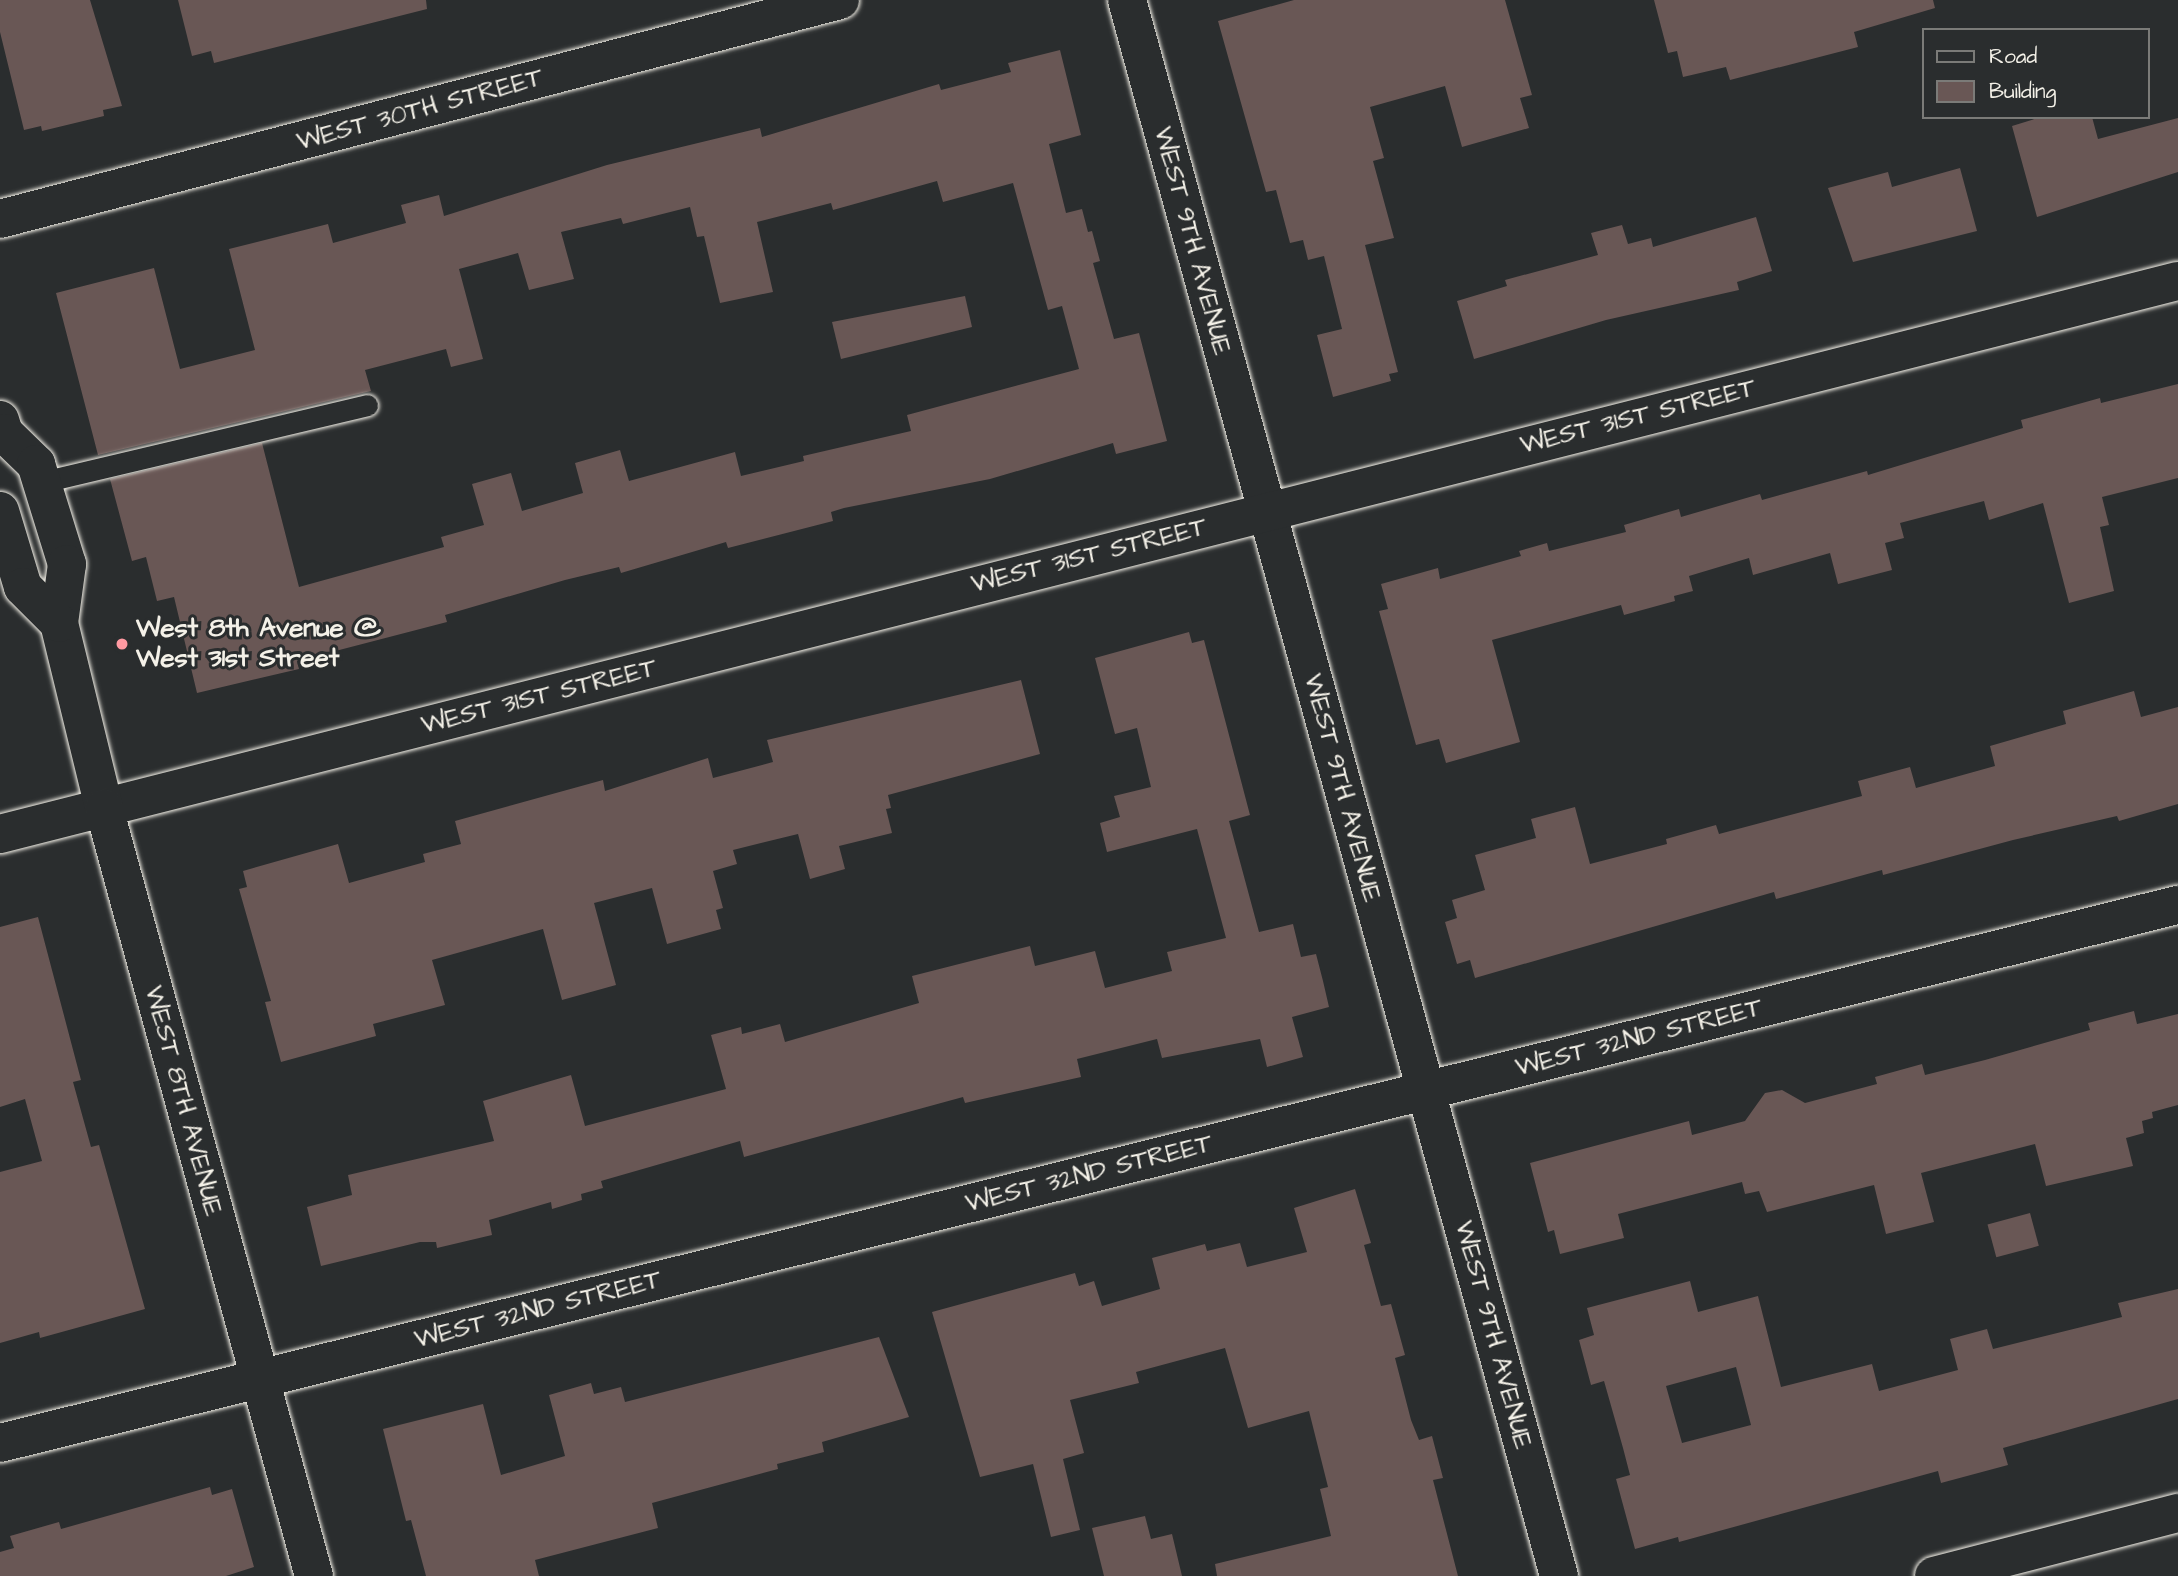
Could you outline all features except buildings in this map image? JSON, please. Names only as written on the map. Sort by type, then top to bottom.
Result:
[{"type":"street","name":"WEST 30TH STREET","points":[[0,219],[840,0]]},
{"type":"street","name":"WEST 9TH AVENUE","points":[[1127,0],[1559,1576]]},
{"type":"street","name":"WEST 31ST STREET","points":[[0,834],[2178,281]]},
{"type":"street","name":"WEST 8TH AVENUE","points":[[1,435],[36,464],[67,564],[59,623],[104,808],[314,1576]]},
{"type":"street","points":[[0,512],[23,587],[59,623]]},
{"type":"street","name":"WEST 32ND STREET","points":[[0,1443],[258,1377],[2178,905]]},
{"type":"street","points":[[1934,1576],[2178,1513]]},
{"type":"lane","points":[[42,482],[367,405]]},
{"type":"place","name":"West 8th Avenue @ West 31st Street","points":[[122,644]]}]
